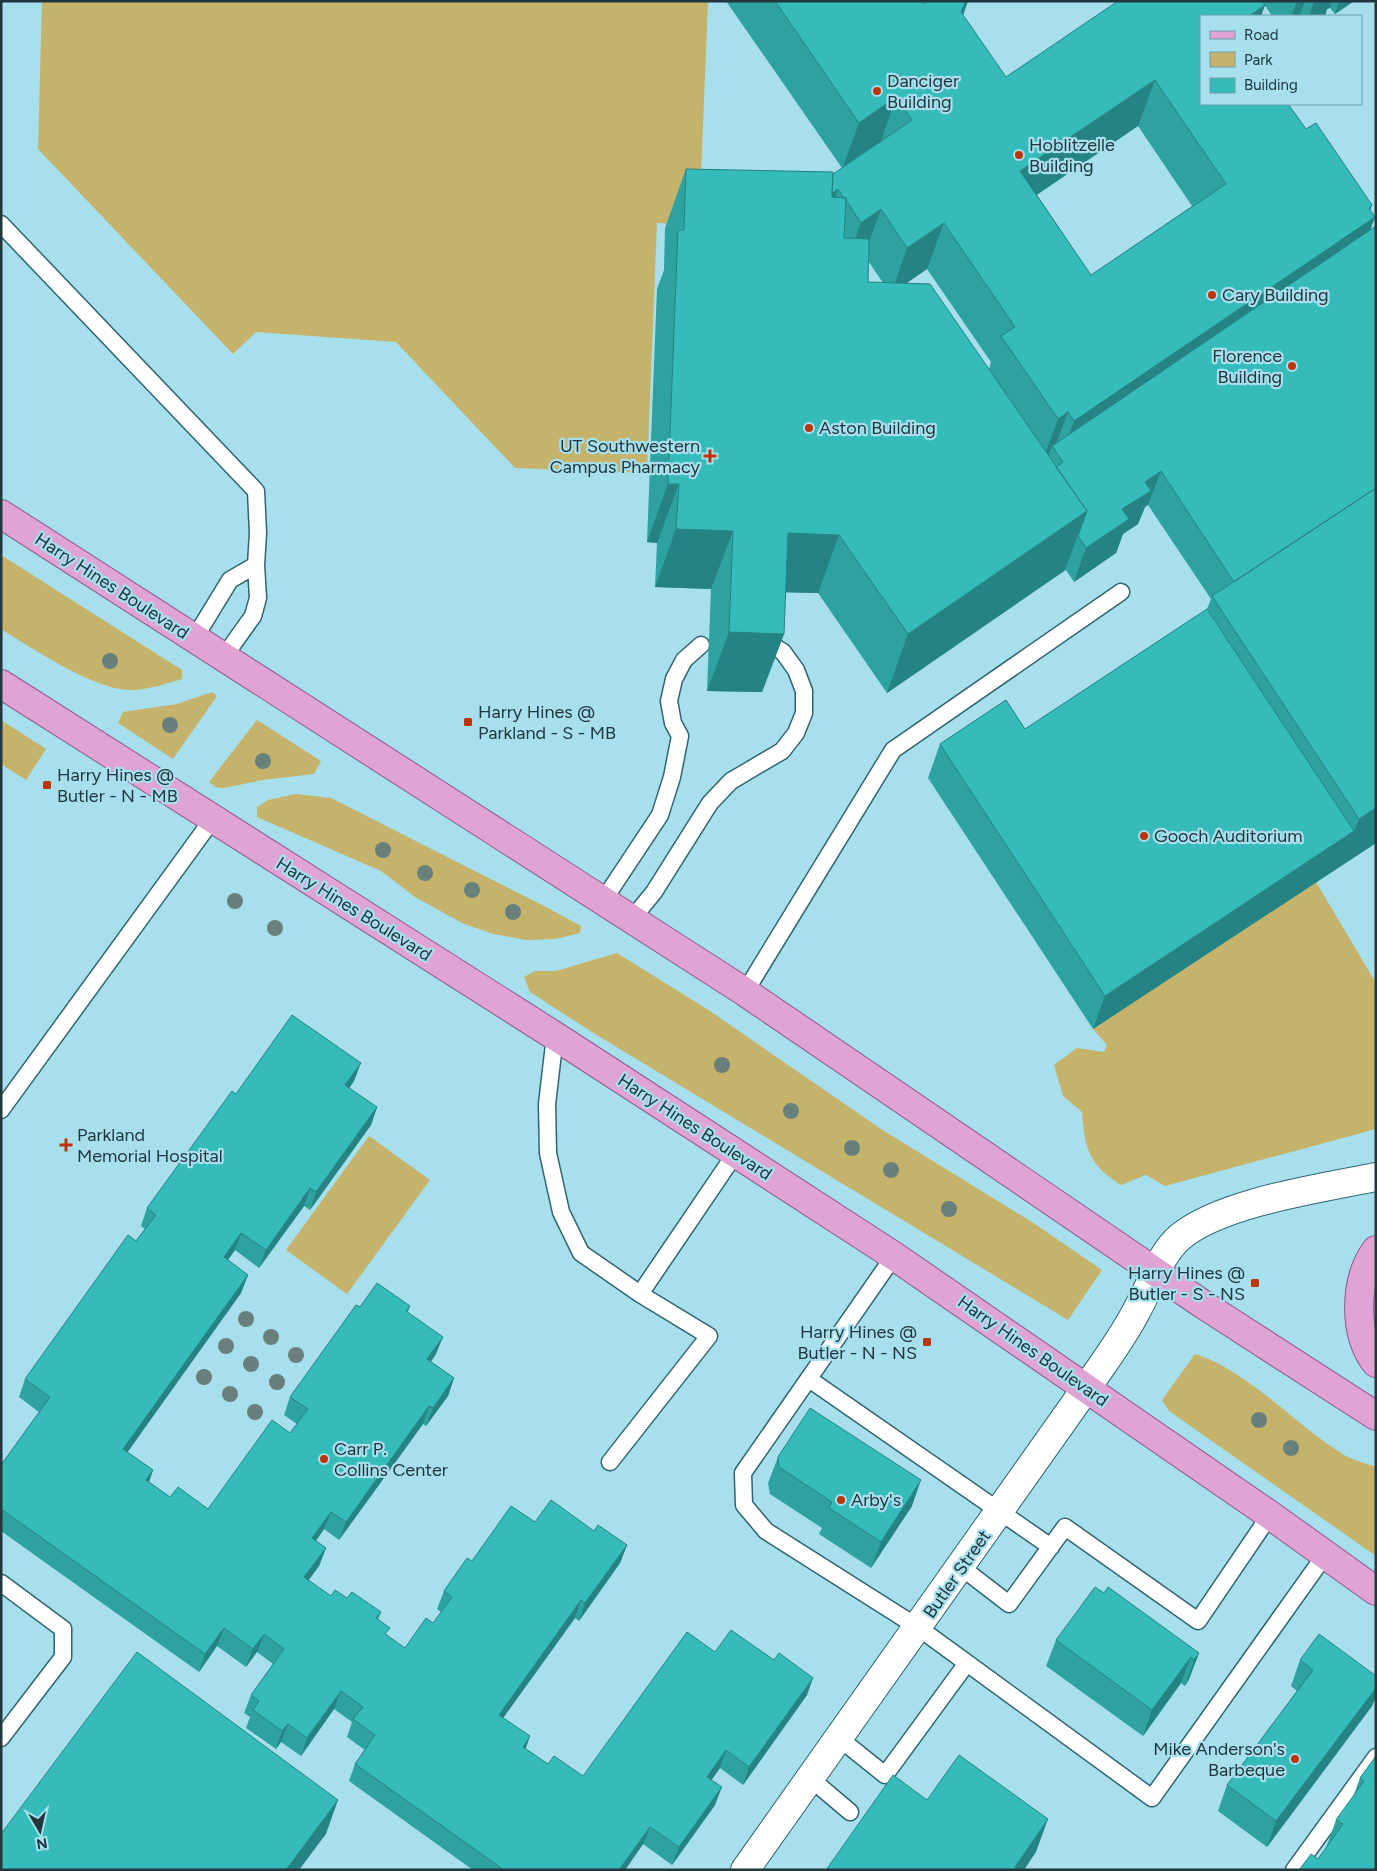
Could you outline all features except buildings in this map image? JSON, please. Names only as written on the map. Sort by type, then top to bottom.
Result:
[{"type":"main road","name":"Harry Hines Boulevard","points":[[1,514],[745,992],[1156,1272],[1376,1416]]},
{"type":"main road","name":"Harry Hines Boulevard","points":[[1,684],[212,820],[555,1036],[894,1256],[1376,1591]]},
{"type":"main road","points":[[1376,1250],[1366,1269],[1360,1304],[1364,1341],[1376,1363]]},
{"type":"street","name":"Butler Street","points":[[745,1870],[919,1628],[1116,1347],[1156,1272],[1180,1237],[1214,1217],[1297,1192],[1368,1182]]},
{"type":"lane","points":[[1,224],[238,469],[256,491],[258,598],[253,616],[223,658]]},
{"type":"lane","points":[[194,639],[230,580],[256,565]]},
{"type":"lane","points":[[745,992],[893,750],[1121,592]]},
{"type":"lane","points":[[632,919],[654,892],[710,803],[732,781],[782,751],[796,733],[804,712],[804,691],[792,664],[783,652],[764,640]]},
{"type":"lane","points":[[603,901],[660,814],[672,777],[680,736],[673,723],[669,701],[674,680],[684,660],[701,645]]},
{"type":"lane","points":[[1,1110],[212,820]]},
{"type":"lane","points":[[555,1036],[547,1104],[548,1153],[562,1212],[582,1254],[640,1294],[709,1336],[610,1462]]},
{"type":"lane","points":[[640,1294],[736,1154]]},
{"type":"lane","points":[[894,1256],[743,1473],[744,1505],[766,1531],[919,1628],[1152,1798],[1325,1555]]},
{"type":"lane","points":[[809,1380],[1051,1546]]},
{"type":"lane","points":[[961,1568],[1010,1604],[1065,1527],[1198,1621],[1270,1516]]},
{"type":"lane","points":[[1,1583],[62,1629],[63,1657],[1,1738]]},
{"type":"lane","points":[[839,1738],[885,1774],[967,1663]]},
{"type":"lane","points":[[1294,1870],[1376,1757]]},
{"type":"lane","points":[[810,1778],[850,1812]]},
{"type":"green space","points":[[42,1],[708,1],[699,225],[657,223],[647,473],[515,468],[396,342],[256,332],[233,354],[38,149]]},
{"type":"green space","points":[[1,555],[182,670],[182,679],[143,689],[114,688],[81,676],[1,629]]},
{"type":"green space","points":[[212,692],[217,696],[173,759],[118,723],[123,712],[177,704]]},
{"type":"green space","points":[[1,720],[46,749],[26,780],[1,764]]},
{"type":"green space","points":[[257,720],[321,761],[314,774],[263,780],[224,788],[215,787],[209,782]]},
{"type":"green space","points":[[296,794],[331,798],[546,907],[581,926],[580,933],[556,939],[527,940],[493,934],[462,923],[415,897],[381,871],[257,817],[257,807],[268,800]]},
{"type":"green space","points":[[1316,882],[1376,983],[1376,1129],[1165,1186],[1146,1175],[1121,1185],[1101,1170],[1090,1155],[1082,1112],[1063,1096],[1054,1065],[1077,1048],[1104,1052],[1107,1045],[1093,1029]]},
{"type":"green space","points":[[617,953],[707,1009],[881,1129],[1032,1222],[1102,1270],[1068,1320],[595,1034],[530,992],[524,977],[535,971],[556,971]]},
{"type":"green space","points":[[369,1136],[430,1180],[347,1294],[286,1250]]},
{"type":"green space","points":[[1195,1354],[1234,1372],[1344,1455],[1376,1467],[1376,1556],[1169,1411],[1162,1400]]},
{"type":"place","name":"Danciger Building","points":[[877,91]]},
{"type":"place","name":"Hoblitzelle Building","points":[[1019,155]]},
{"type":"place","name":"Cary Building","points":[[1212,295]]},
{"type":"place","name":"Florence Building","points":[[1292,366]]},
{"type":"place","name":"Aston Building","points":[[809,428]]},
{"type":"place","name":"UT Southwestern Campus Pharmacy","points":[[710,456]]},
{"type":"place","name":"Harry Hines @ Parkland - S - MB","points":[[468,722]]},
{"type":"place","name":"Harry Hines @ Butler - N - MB","points":[[47,785]]},
{"type":"place","name":"Gooch Auditorium","points":[[1144,836]]},
{"type":"place","name":"Parkland Memorial Hospital","points":[[66,1145]]},
{"type":"place","name":"Harry Hines @ Butler - S - NS","points":[[1255,1283]]},
{"type":"place","name":"Harry Hines @ Butler - N - NS","points":[[927,1342]]},
{"type":"place","name":"Carr P. Collins Center","points":[[324,1459]]},
{"type":"place","name":"Arby's","points":[[841,1500]]},
{"type":"place","name":"Mike Anderson's Barbeque","points":[[1295,1759]]}]
